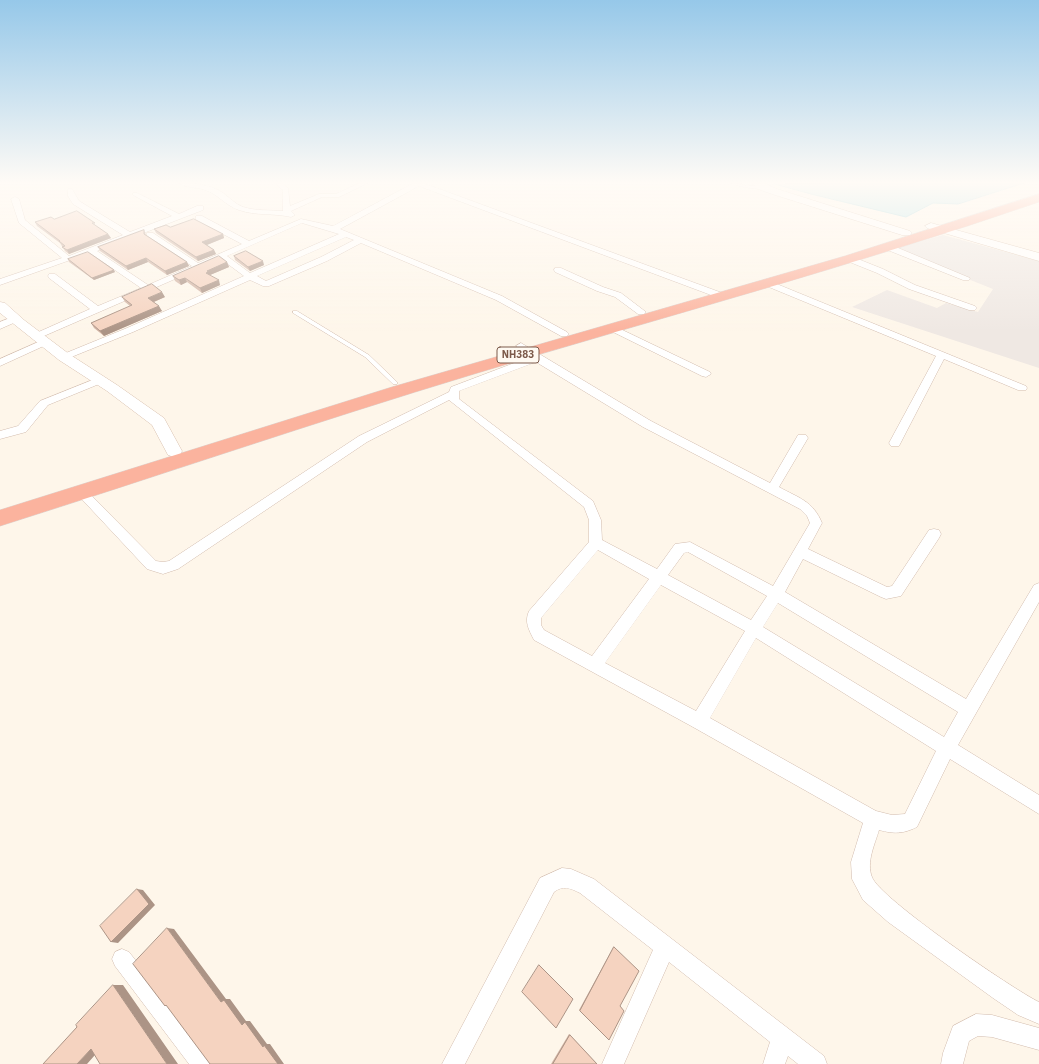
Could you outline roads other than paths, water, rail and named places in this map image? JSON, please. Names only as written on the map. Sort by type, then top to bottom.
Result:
[{"type":"highway","name":"NH383","points":[[0,505],[80,482],[174,451],[206,446],[612,328],[906,233]]},
{"type":"highway","name":"NH383","points":[[0,518],[82,493],[206,446],[395,383],[529,352],[564,334],[640,312],[767,283],[888,247],[924,233]]},
{"type":"street","points":[[36,233],[68,259]]},
{"type":"street","points":[[125,233],[129,235]]},
{"type":"street","points":[[0,282],[8,276],[68,259],[135,233]]},
{"type":"street","points":[[227,233],[249,244]]},
{"type":"street","points":[[0,363],[41,339],[97,310],[275,233]]},
{"type":"street","points":[[343,233],[499,298],[564,334]]},
{"type":"street","points":[[552,233],[717,294]]},
{"type":"street","points":[[953,233],[1039,257]]},
{"type":"street","points":[[64,357],[143,324],[248,276],[346,234]]},
{"type":"street","points":[[150,235],[198,266]]},
{"type":"street","points":[[222,256],[248,276],[263,283],[270,283],[361,240]]},
{"type":"street","points":[[888,247],[966,278]]},
{"type":"street","points":[[91,250],[147,288]]},
{"type":"street","points":[[850,259],[880,271],[912,287],[972,308]]},
{"type":"street","points":[[558,270],[600,289],[618,295],[640,312]]},
{"type":"street","points":[[52,276],[97,310]]},
{"type":"street","points":[[767,283],[1022,388]]},
{"type":"street","points":[[0,306],[64,357],[100,380],[158,422],[174,451]]},
{"type":"street","points":[[0,326],[15,319]]},
{"type":"street","points":[[612,328],[706,374]]},
{"type":"street","points":[[699,721],[776,594],[816,523],[812,513],[804,506],[647,424],[529,352],[455,389],[453,394],[454,400],[589,504],[595,520],[596,543],[534,616],[534,625],[539,635],[699,721],[874,819],[893,825],[904,825],[911,821],[946,749],[1039,589]]},
{"type":"street","points":[[895,443],[941,355]]},
{"type":"street","points":[[0,435],[22,429],[44,403],[100,380]]},
{"type":"street","points":[[82,493],[152,564],[163,568],[173,565],[363,439],[453,394]]},
{"type":"street","points":[[772,489],[802,438]]},
{"type":"street","points":[[800,552],[891,594],[896,592],[934,534]]},
{"type":"street","points":[[596,543],[754,629],[946,749],[1039,805]]},
{"type":"street","points":[[595,664],[680,548],[690,547],[776,594],[969,710]]},
{"type":"street","points":[[874,819],[860,862],[862,879],[870,893],[895,915],[1000,991],[1039,1013]]},
{"type":"street","points":[[453,1064],[547,885],[557,878],[570,878],[587,886],[816,1064]]},
{"type":"street","points":[[613,1064],[665,946]]},
{"type":"street","points":[[122,959],[203,1064]]},
{"type":"street","points":[[952,1064],[954,1052],[961,1034],[976,1025],[1007,1029],[1039,1039]]},
{"type":"street","points":[[774,1064],[782,1038]]},
{"type":"lane","points":[[295,312],[368,356],[395,383]]}]
